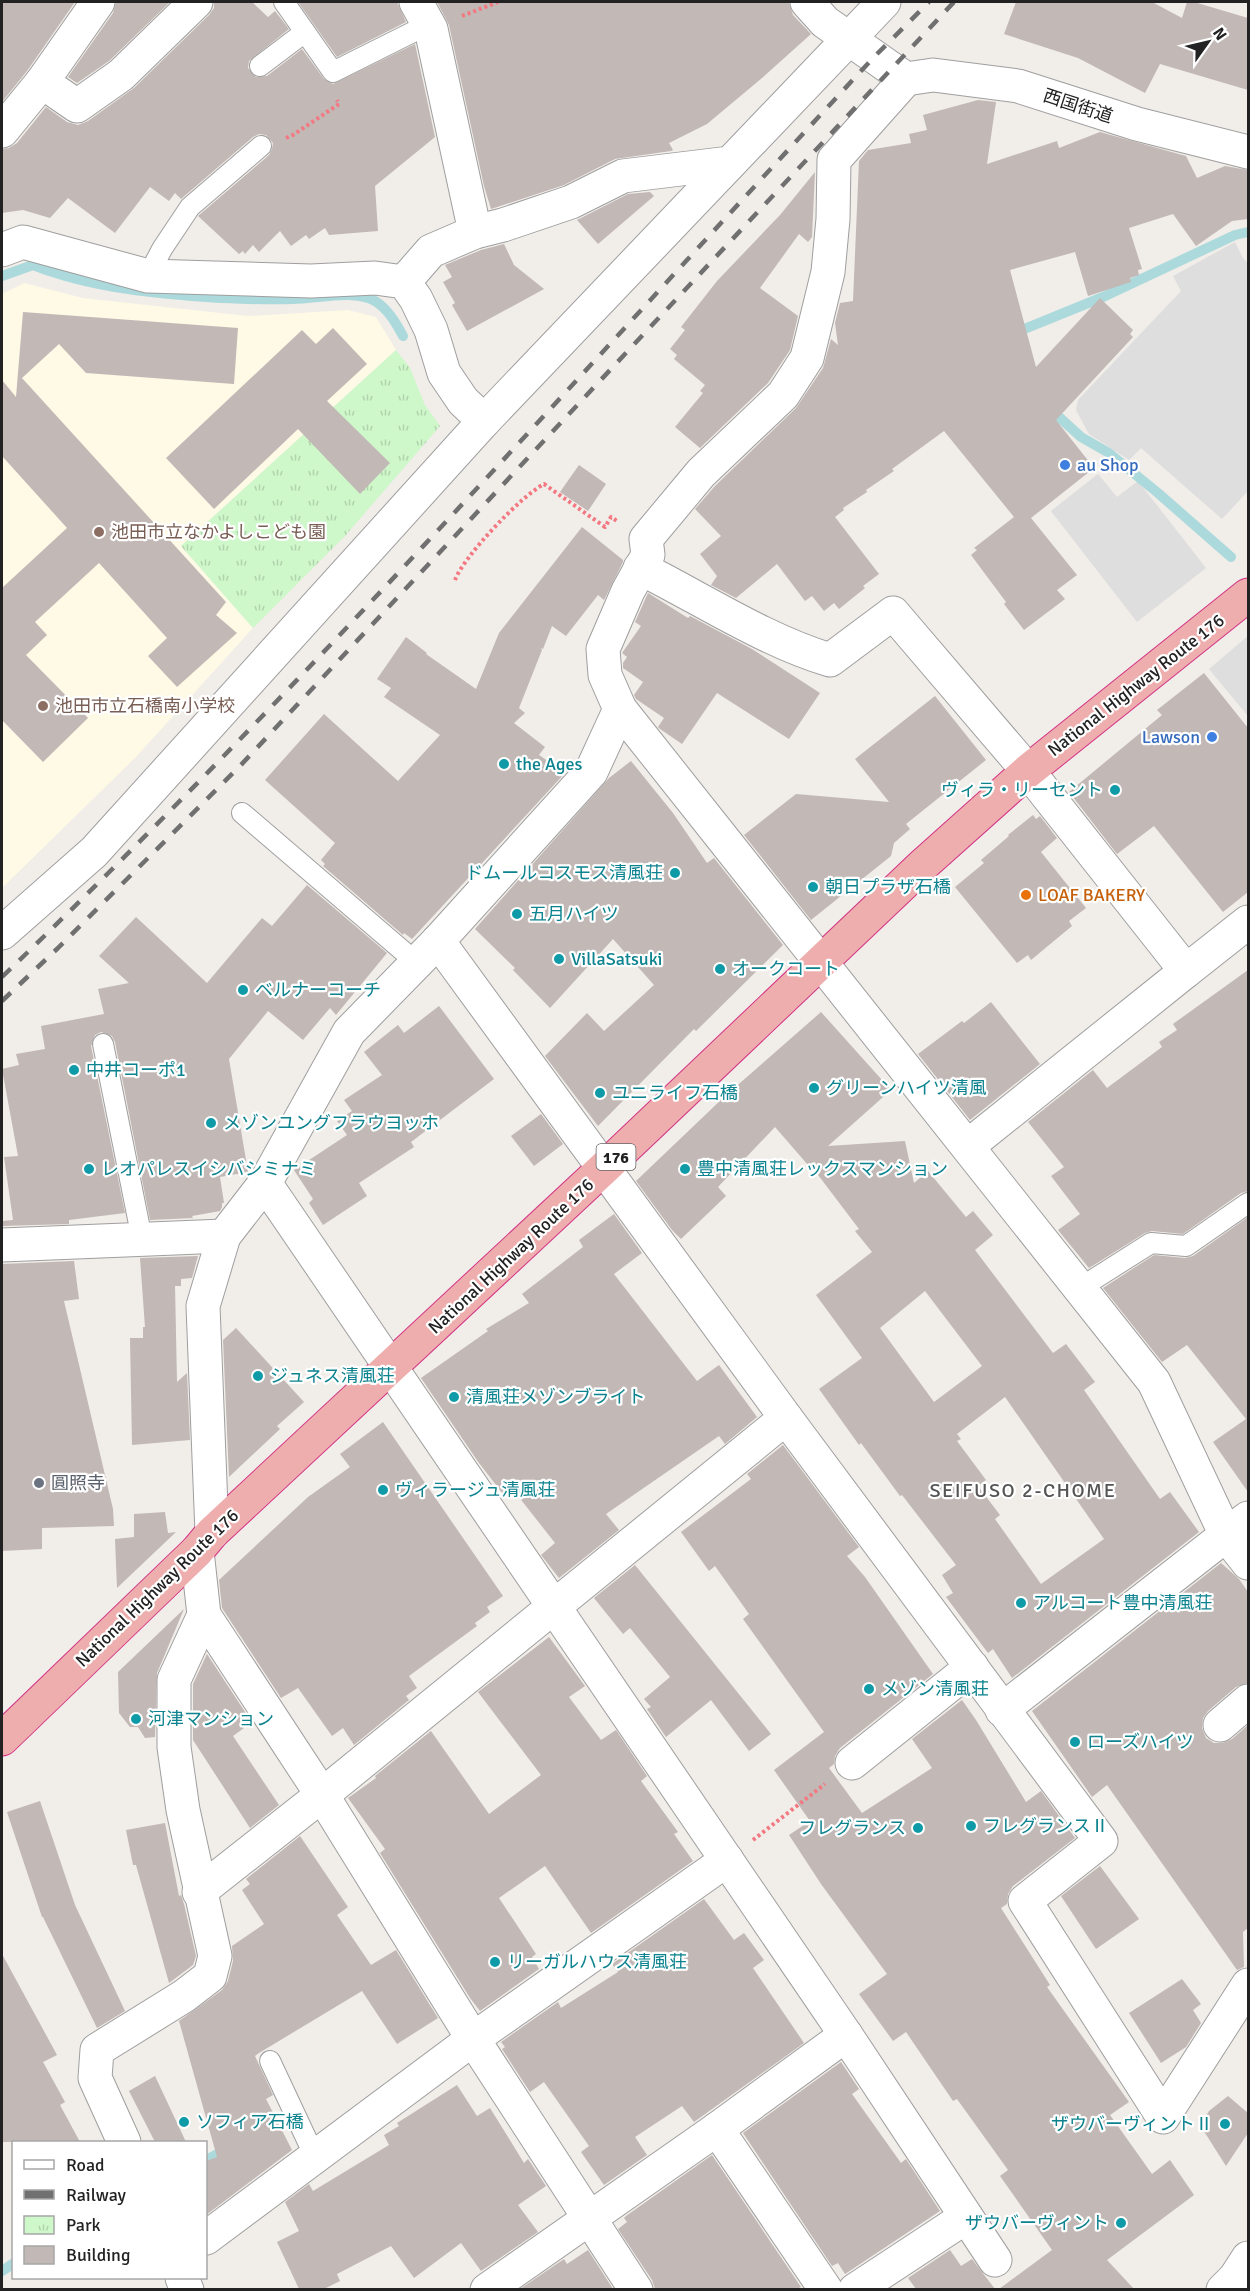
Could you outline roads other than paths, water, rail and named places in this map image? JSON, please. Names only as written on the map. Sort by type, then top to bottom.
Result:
[{"type":"highway","name":"National Highway Route 176","points":[[2,1739],[204,1542],[603,1169],[924,864],[1028,771],[1248,595]]},
{"type":"street","points":[[2,131],[42,82],[98,2]]},
{"type":"street","points":[[42,82],[77,106],[121,75],[196,2]]},
{"type":"street","points":[[807,2],[825,22],[906,79],[834,160],[834,219],[828,272],[807,358],[783,395],[701,473],[643,554],[603,649],[605,675],[620,709],[1154,1382],[1237,1527],[1248,1563]]},
{"type":"street","points":[[2,933],[94,852],[484,421],[884,2]]},
{"type":"street","points":[[423,13],[475,232]]},
{"type":"street","name":"西国街道","points":[[906,79],[933,75],[1018,86],[1137,124],[1248,152]]},
{"type":"street","points":[[404,282],[431,251],[475,232],[504,225],[571,202],[623,176],[729,163]]},
{"type":"street","points":[[2,250],[23,242],[148,276],[311,280],[375,278],[404,282],[416,299],[431,330],[444,373],[463,401],[484,421]]},
{"type":"street","points":[[643,554],[746,623],[808,653],[831,660],[892,613],[1028,771],[1186,971]]},
{"type":"street","points":[[124,2141],[94,2078],[97,2050],[183,1996],[210,1976],[215,1956],[199,1892],[183,1810],[174,1747],[174,1680],[204,1615],[203,1306],[224,1236],[265,1183],[349,1032],[427,952],[591,772],[620,709]]},
{"type":"street","points":[[968,1146],[1248,922]]},
{"type":"street","points":[[427,952],[603,1169],[1101,1841],[1025,1901],[1163,2118],[1248,1985]]},
{"type":"street","points":[[265,1183],[846,2035],[995,2260]]},
{"type":"street","points":[[2,1245],[224,1236]]},
{"type":"street","points":[[199,1892],[322,1795],[786,1418]]},
{"type":"street","points":[[1002,1710],[1237,1527]]},
{"type":"street","points":[[204,1615],[322,1795],[473,2039],[636,2289]]},
{"type":"street","points":[[852,1763],[972,1667]]},
{"type":"street","points":[[1220,1725],[1248,1701]]},
{"type":"street","points":[[207,2237],[473,2039],[727,1860]]},
{"type":"street","points":[[487,2289],[717,2129],[846,2035]]},
{"type":"street","points":[[717,2129],[826,2289]]},
{"type":"street","points":[[855,2289],[966,2217]]},
{"type":"lane","points":[[284,2],[333,72],[423,13]]},
{"type":"lane","points":[[260,66],[305,32]]},
{"type":"lane","points":[[148,276],[162,249],[190,207],[261,146]]},
{"type":"lane","points":[[242,813],[427,952]]},
{"type":"lane","points":[[104,1044],[142,1239]]},
{"type":"lane","points":[[1080,1288],[1151,1244],[1186,1246],[1248,1203]]},
{"type":"lane","points":[[270,2061],[315,2157]]},
{"type":"waterway","points":[[1012,334],[1103,297],[1235,235],[1248,232]]},
{"type":"waterway","points":[[2,276],[33,265],[101,284],[172,294],[266,299],[303,299],[346,295],[366,297],[384,308],[403,336]]},
{"type":"waterway","points":[[1048,407],[1081,437],[1109,453],[1158,493],[1231,557]]},
{"type":"waterway","points":[[207,2159],[229,2148]]},
{"type":"waterway","points":[[2,2271],[12,2264]]},
{"type":"railway","points":[[2,977],[227,753],[336,639],[875,56],[929,2]]},
{"type":"railway","points":[[2,1001],[240,766],[954,2]]},
{"type":"place","name":"au Shop","points":[[1065,465]]},
{"type":"place","name":"池田市立なかよしこども園","points":[[99,532]]},
{"type":"place","name":"池田市立石橋南小学校","points":[[43,706]]},
{"type":"place","name":"Lawson","points":[[1212,737]]},
{"type":"place","name":"the Ages","points":[[504,764]]},
{"type":"place","name":"ヴィラ・リーセント","points":[[1115,790]]},
{"type":"place","name":"ドムールコスモス清風荘","points":[[675,873]]},
{"type":"place","name":"朝日プラザ石橋","points":[[813,887]]},
{"type":"place","name":"LOAF BAKERY","points":[[1026,895]]},
{"type":"place","name":"五月ハイツ","points":[[517,914]]},
{"type":"place","name":"VillaSatsuki","points":[[559,959]]},
{"type":"place","name":"オークコート","points":[[720,969]]},
{"type":"place","name":"ベルナーコーチ","points":[[243,990]]},
{"type":"place","name":"中井コーポ1","points":[[74,1070]]},
{"type":"place","name":"グリーンハイツ清風","points":[[814,1088]]},
{"type":"place","name":"ユニライフ石橋","points":[[600,1093]]},
{"type":"place","name":"メゾンユングフラウヨッホ","points":[[211,1123]]},
{"type":"place","name":"レオパレスイシバシミナミ","points":[[89,1169]]},
{"type":"place","name":"豊中清風荘レックスマンション","points":[[685,1169]]},
{"type":"place","name":"ジュネス清風荘","points":[[258,1376]]},
{"type":"place","name":"清風荘メゾンブライト","points":[[454,1397]]},
{"type":"place","name":"圓照寺","points":[[39,1483]]},
{"type":"place","name":"ヴィラージュ清風荘","points":[[383,1490]]},
{"type":"place","name":"アルコート豊中清風荘","points":[[1021,1603]]},
{"type":"place","name":"メゾン清風荘","points":[[869,1689]]},
{"type":"place","name":"河津マンション","points":[[136,1719]]},
{"type":"place","name":"ローズハイツ","points":[[1075,1742]]},
{"type":"place","name":"フレグランスⅡ","points":[[971,1826]]},
{"type":"place","name":"フレグランス","points":[[918,1828]]},
{"type":"place","name":"リーガルハウス清風荘","points":[[495,1962]]},
{"type":"place","name":"ソフィア石橋","points":[[184,2122]]},
{"type":"place","name":"ザウバーヴィントⅡ","points":[[1225,2124]]},
{"type":"place","name":"ザウバーヴィント","points":[[1121,2223]]},
{"type":"district","name":"SEIFUSO 2-CHOME","points":[[1023,1490]]}]
